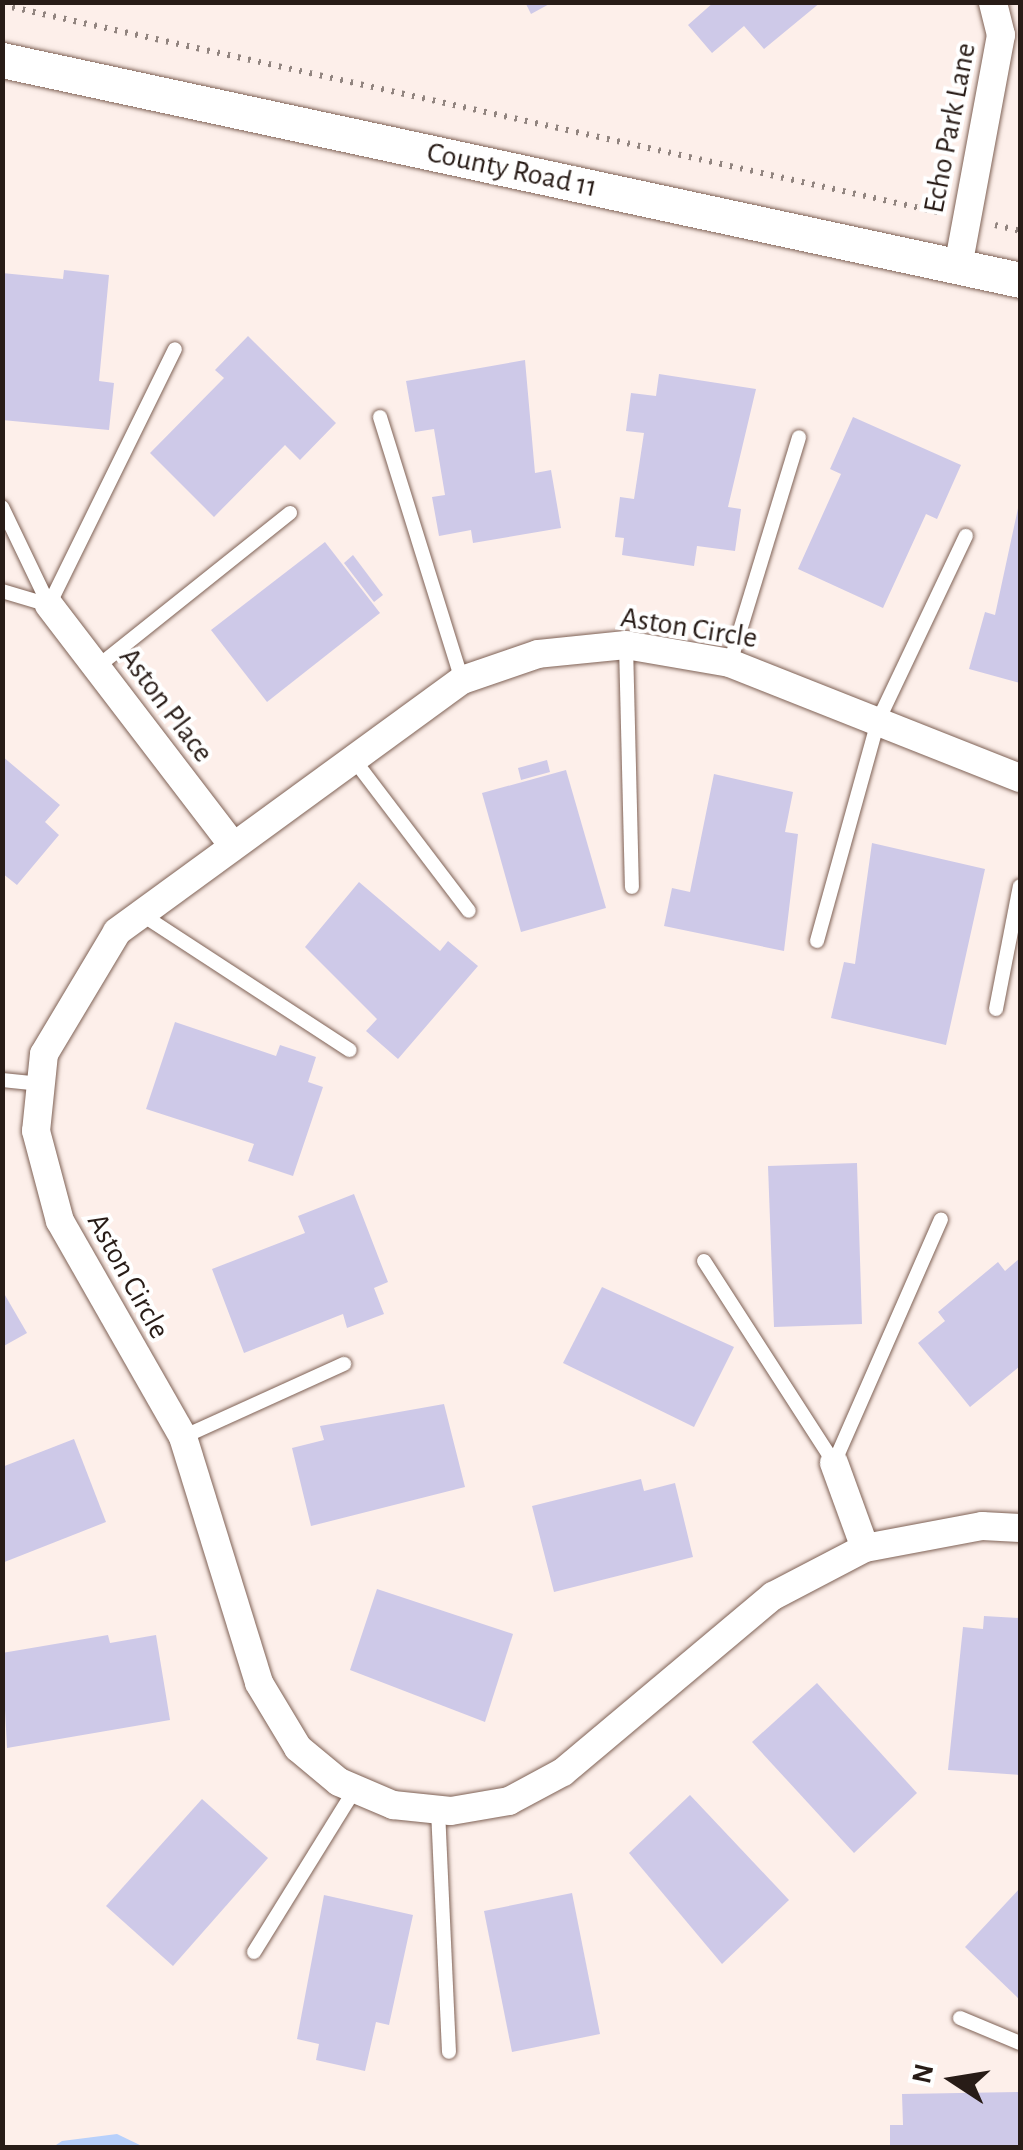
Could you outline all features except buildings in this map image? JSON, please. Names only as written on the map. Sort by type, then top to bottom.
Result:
[{"type":"street","name":"Echo Park Lane","points":[[958,266],[1001,36],[993,2]]},
{"type":"street","name":"County Road 11","points":[[2,60],[1020,280]]},
{"type":"street","name":"Aston Place","points":[[50,605],[232,844]]},
{"type":"street","name":"Aston Circle","points":[[1020,778],[730,663],[626,646],[538,654],[462,680],[352,756],[118,932],[44,1054],[36,1131],[60,1221],[182,1437],[259,1684],[298,1748],[355,1789],[438,1810],[509,1801],[563,1772],[773,1596],[865,1548],[982,1526],[1020,1528]]},
{"type":"street","points":[[834,1463],[865,1548]]},
{"type":"lane","points":[[50,605],[175,349]]},
{"type":"lane","points":[[380,417],[462,680]]},
{"type":"lane","points":[[730,663],[799,437]]},
{"type":"lane","points":[[2,507],[50,605]]},
{"type":"lane","points":[[97,667],[290,513]]},
{"type":"lane","points":[[817,942],[878,721],[966,536]]},
{"type":"lane","points":[[2,591],[50,605]]},
{"type":"lane","points":[[626,646],[632,888]]},
{"type":"lane","points":[[352,756],[469,911]]},
{"type":"lane","points":[[996,1009],[1020,886]]},
{"type":"lane","points":[[141,914],[350,1050]]},
{"type":"lane","points":[[2,1080],[41,1084]]},
{"type":"lane","points":[[834,1463],[941,1218]]},
{"type":"lane","points":[[704,1261],[834,1463]]},
{"type":"lane","points":[[182,1437],[344,1364]]},
{"type":"lane","points":[[254,1952],[355,1789]]},
{"type":"lane","points":[[438,1810],[449,2052]]},
{"type":"lane","points":[[960,2018],[1020,2044]]},
{"type":"path","points":[[2,5],[1020,231]]},
{"type":"water","points":[[117,2134],[144,2147],[53,2147],[62,2141]]}]
